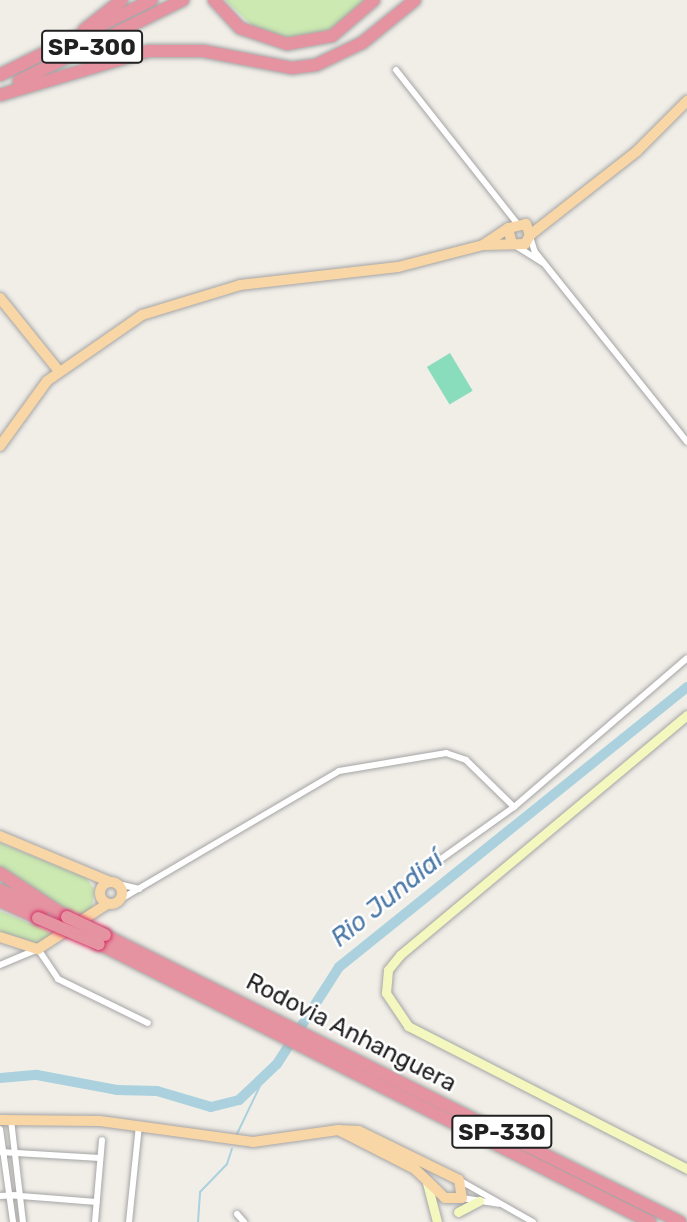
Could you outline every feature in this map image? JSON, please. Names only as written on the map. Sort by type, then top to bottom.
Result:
[{"type":"highway","points":[[21,66],[122,0]]},
{"type":"highway","name":"SP-300","points":[[0,75],[152,0]]},
{"type":"highway","name":"SP-300","points":[[0,90],[183,0]]},
{"type":"highway","points":[[214,0],[226,16],[252,36],[298,44],[332,36],[374,0]]},
{"type":"highway","points":[[0,95],[149,51],[203,51],[292,68],[316,65],[362,43],[415,0]]},
{"type":"highway","points":[[0,873],[66,917]]},
{"type":"highway","name":"Rodovia Anhanguera","points":[[0,890],[66,917],[102,939],[321,1049],[680,1222]]},
{"type":"highway","name":"Rodovia Anhanguera","points":[[0,901],[38,918],[102,939]]},
{"type":"highway","name":"Rodovia Anhanguera","points":[[321,1049],[650,1222]]},
{"type":"main road","points":[[0,446],[59,371],[112,331],[185,298],[240,285],[398,267],[483,245],[514,245],[530,236],[552,215],[627,159],[687,101]]},
{"type":"main road","points":[[483,245],[512,225],[552,215]]},
{"type":"main road","points":[[512,225],[530,236]]},
{"type":"main road","points":[[512,225],[514,245]]},
{"type":"main road","points":[[0,298],[59,371]]},
{"type":"main road","points":[[0,836],[114,883],[121,899],[102,897]]},
{"type":"main road","points":[[84,869],[102,897]]},
{"type":"main road","points":[[0,937],[38,949],[93,915],[102,897],[114,883]]},
{"type":"main road","points":[[6,1120],[139,1126],[236,1141],[338,1130],[459,1180],[459,1208]]},
{"type":"main road","points":[[395,1154],[459,1208]]},
{"type":"main road","points":[[427,1181],[440,1171]]},
{"type":"street","points":[[396,70],[512,225]]},
{"type":"street","points":[[530,236],[544,264],[687,442]]},
{"type":"street","points":[[514,245],[544,264]]},
{"type":"street","points":[[434,864],[514,807],[687,658]]},
{"type":"street","points":[[687,715],[388,970],[386,993],[408,1026],[687,1169]]},
{"type":"street","points":[[121,899],[339,771],[446,753],[467,760],[514,807]]},
{"type":"street","points":[[114,883],[139,889]]},
{"type":"street","points":[[0,965],[38,949],[58,979],[148,1023]]},
{"type":"street","points":[[6,1120],[14,1151],[23,1222]]},
{"type":"street","points":[[129,1222],[139,1126]]},
{"type":"street","points":[[0,1129],[4,1196],[13,1222]]},
{"type":"street","points":[[95,1222],[102,1140]]},
{"type":"street","points":[[1,1152],[100,1158]]},
{"type":"street","points":[[459,1180],[533,1222]]},
{"type":"street","points":[[427,1181],[437,1222]]},
{"type":"street","points":[[4,1196],[97,1202]]},
{"type":"street","points":[[459,1208],[479,1201],[504,1205]]},
{"type":"street","points":[[459,1208],[479,1201]]},
{"type":"street","points":[[237,1214],[244,1222]]},
{"type":"green space","points":[[225,0],[372,0],[342,29],[290,41],[257,30]]},
{"type":"green space","points":[[450,353],[473,391],[450,405],[427,367]]},
{"type":"green space","points":[[0,843],[86,878],[94,889],[92,911],[86,917],[59,905],[0,869]]},
{"type":"green space","points":[[0,911],[55,934],[37,944],[0,932]]},
{"type":"waterway","name":"Rio Jundiaí","points":[[0,1078],[37,1075],[117,1090],[157,1091],[211,1107],[239,1100],[277,1064],[339,967],[687,687]]},
{"type":"waterway","points":[[236,1136],[260,1086]]},
{"type":"waterway","points":[[198,1222],[200,1192],[227,1164],[232,1149]]}]
